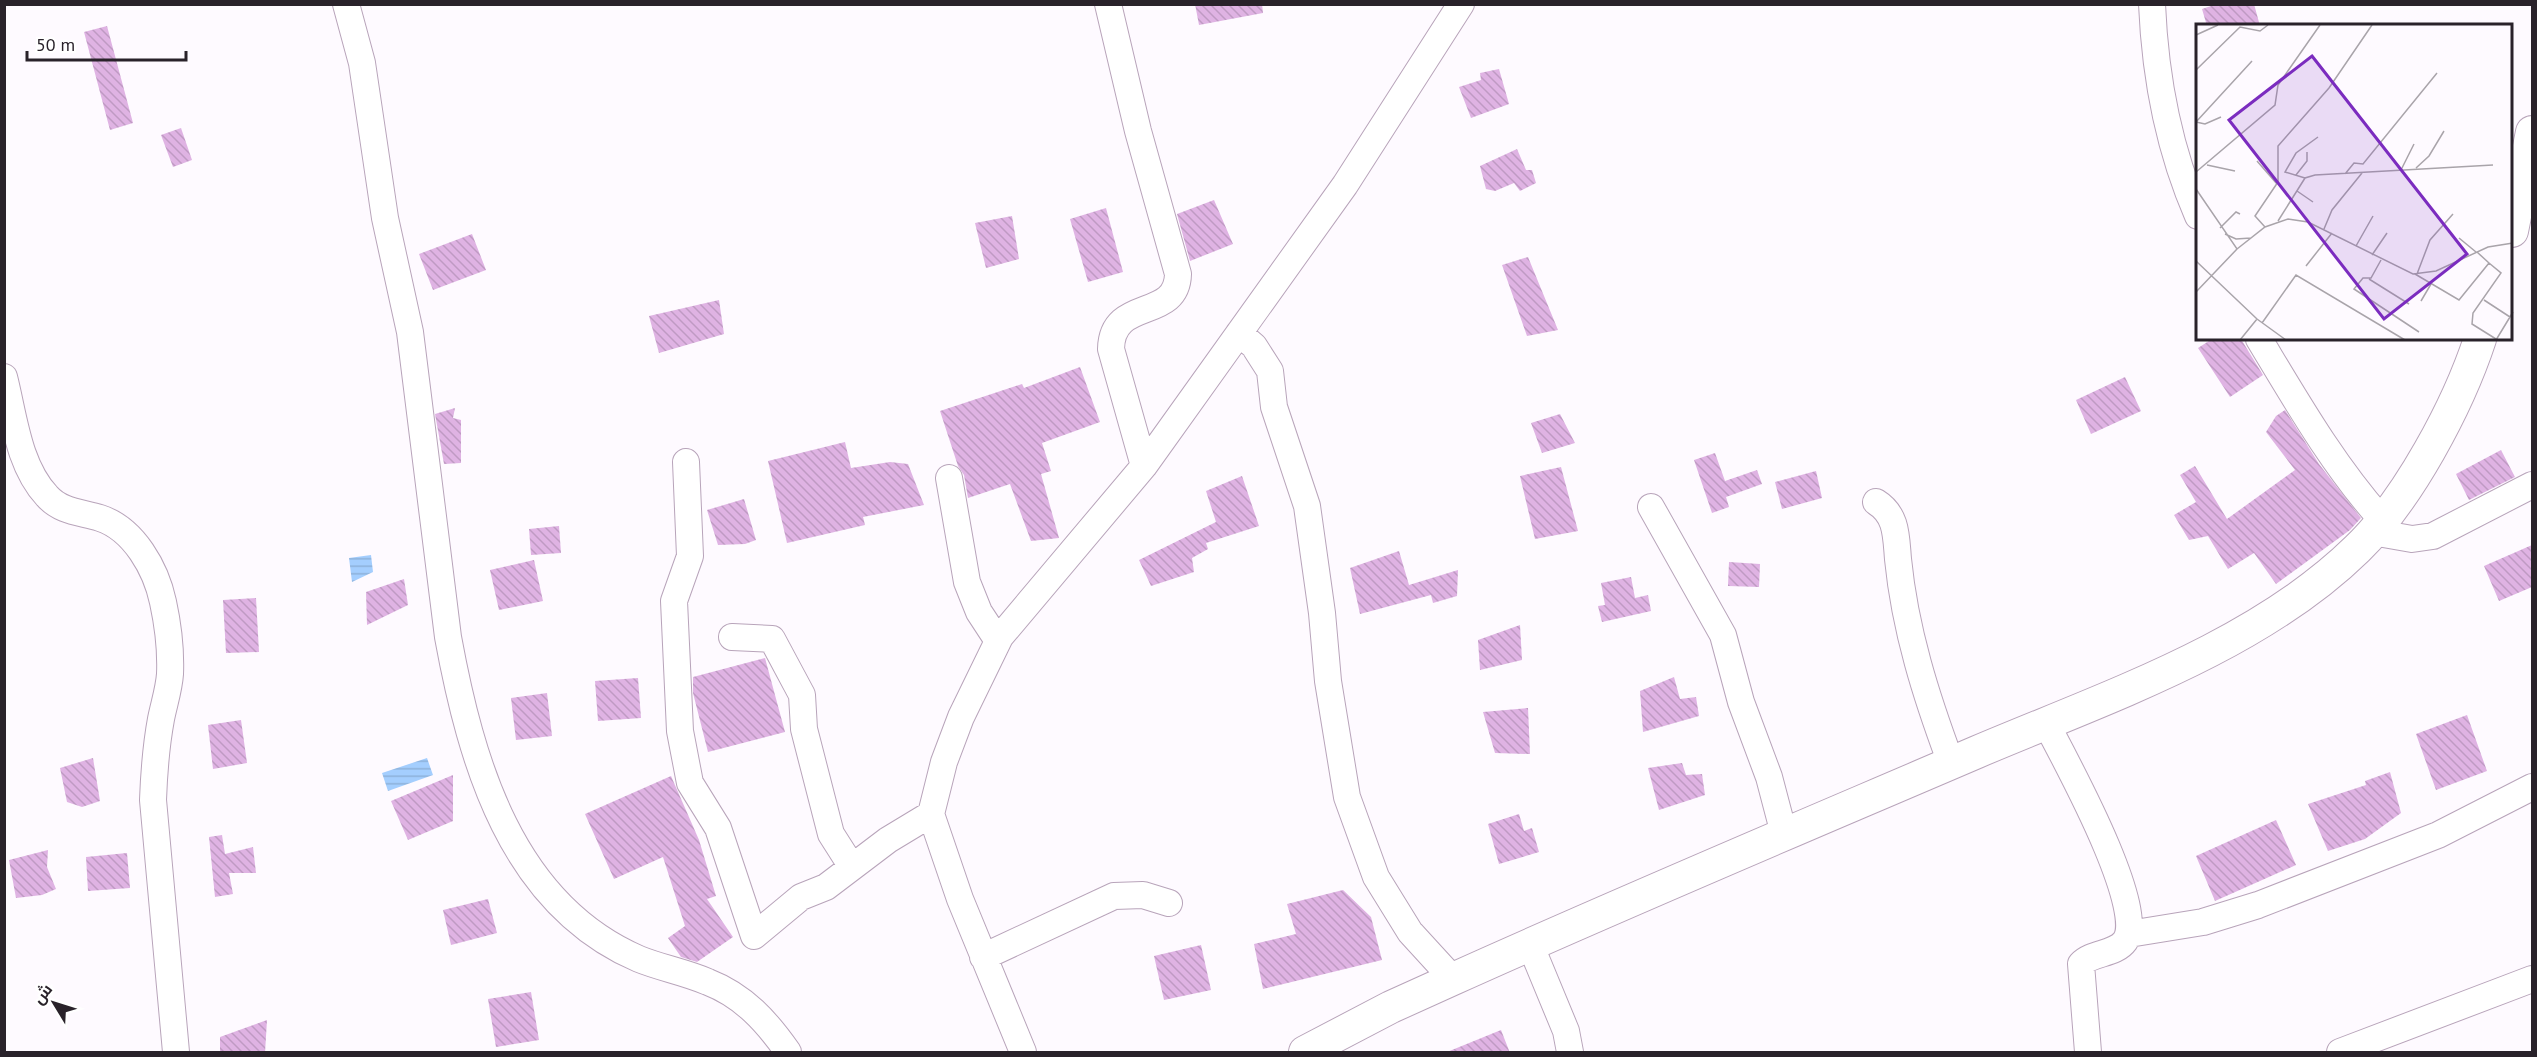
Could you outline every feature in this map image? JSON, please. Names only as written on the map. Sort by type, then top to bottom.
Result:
[{"type":"street","points":[[346,4],[362,63],[385,218],[413,352],[448,637],[459,691],[485,781],[507,831],[528,869],[555,902],[579,924],[639,959],[708,982],[733,994],[769,1026],[788,1053]]},
{"type":"street","points":[[1108,4],[1138,131],[1178,274],[1178,287],[1167,299],[1119,322],[1112,335],[1111,349],[1144,466]]},
{"type":"street","points":[[1023,1053],[960,899],[931,814],[944,762],[961,717],[998,641],[1144,466],[1345,185],[1461,4]]},
{"type":"street","points":[[2152,4],[2157,62],[2168,120],[2196,210]]},
{"type":"street","points":[[2513,222],[2532,132]]},
{"type":"street","points":[[1239,333],[1254,346],[1270,371],[1274,407],[1307,506],[1322,613],[1328,681],[1347,797],[1376,877],[1410,932],[1453,979]]},
{"type":"street","points":[[2260,340],[2321,440],[2360,495],[2377,526],[2412,539],[2433,536],[2532,485]]},
{"type":"street","points":[[1305,1053],[1390,1007],[1530,944],[2171,668],[2262,620],[2306,593],[2358,548],[2377,526],[2427,454],[2463,383],[2480,340]]},
{"type":"street","points":[[4,377],[21,449],[38,485],[48,498],[67,510],[102,518],[124,531],[144,556],[163,600],[169,636],[170,675],[155,759],[153,800],[176,1053]]},
{"type":"street","points":[[686,462],[690,556],[674,601],[680,731],[690,783],[718,828],[754,936],[801,897],[826,887],[888,840],[931,814]]},
{"type":"street","points":[[949,478],[967,582],[979,612],[998,641]]},
{"type":"street","points":[[1876,502],[1890,515],[1895,528],[1900,582],[1911,640],[1926,694],[1951,763]]},
{"type":"street","points":[[1651,507],[1723,635],[1741,702],[1768,777],[1784,834]]},
{"type":"street","points":[[732,637],[772,639],[802,696],[804,729],[831,834],[852,867]]},
{"type":"street","points":[[2046,723],[2095,821],[2119,877],[2128,912],[2129,934],[2120,947],[2081,964],[2088,1053]]},
{"type":"street","points":[[2129,934],[2203,922],[2258,905],[2438,835],[2532,787]]},
{"type":"street","points":[[983,957],[1114,896],[1143,895],[1168,903]]},
{"type":"street","points":[[1530,944],[1566,1031],[1570,1053]]},
{"type":"street","points":[[2340,1053],[2532,979]]},
{"type":"water","points":[[371,555],[373,572],[352,582],[349,558]]},
{"type":"water","points":[[427,758],[433,775],[388,791],[382,773]]},
{"type":"building","points":[[1195,4],[1262,4],[1263,13],[1199,25]]},
{"type":"building","points":[[2217,4],[2254,4],[2259,24],[2206,24],[2202,9]]},
{"type":"building","points":[[107,26],[133,123],[110,130],[84,32]]},
{"type":"building","points":[[1499,69],[1509,104],[1471,118],[1459,87],[1481,80],[1480,73]]},
{"type":"building","points":[[181,128],[192,160],[173,167],[161,135]]},
{"type":"building","points":[[1517,149],[1526,170],[1532,170],[1536,183],[1520,191],[1514,183],[1495,191],[1486,189],[1480,166]]},
{"type":"building","points":[[1214,200],[1233,244],[1190,261],[1177,214]]},
{"type":"building","points":[[1106,208],[1123,272],[1088,282],[1070,219]]},
{"type":"building","points":[[1012,216],[1019,259],[986,268],[975,223]]},
{"type":"building","points":[[472,234],[486,270],[433,290],[419,254]]},
{"type":"building","points":[[1528,257],[1558,330],[1527,336],[1502,265]]},
{"type":"building","points":[[719,300],[724,334],[659,353],[649,316]]},
{"type":"building","points":[[2210,340],[2242,340],[2263,375],[2230,397],[2198,348]]},
{"type":"building","points":[[1080,367],[1100,422],[1042,443],[1051,471],[1041,474],[1059,538],[1031,541],[1010,484],[968,498],[964,475],[958,466],[940,411],[1022,384],[1024,388]]},
{"type":"building","points":[[2125,377],[2141,411],[2091,434],[2076,400]]},
{"type":"building","points":[[455,408],[453,418],[461,420],[461,463],[444,464],[435,414]]},
{"type":"building","points":[[2285,410],[2319,464],[2361,518],[2350,530],[2276,584],[2254,553],[2228,569],[2208,536],[2189,540],[2174,515],[2196,502],[2180,475],[2195,466],[2227,519],[2295,470],[2266,432],[2276,416]]},
{"type":"building","points":[[1560,414],[1575,443],[1542,453],[1531,423]]},
{"type":"building","points":[[845,442],[851,468],[890,462],[908,464],[924,505],[863,517],[865,525],[787,543],[768,461]]},
{"type":"building","points":[[2501,450],[2515,477],[2469,500],[2456,474]]},
{"type":"building","points":[[1715,453],[1725,481],[1757,470],[1762,484],[1726,497],[1729,507],[1712,513],[1694,460]]},
{"type":"building","points":[[1561,467],[1578,531],[1535,539],[1520,476]]},
{"type":"building","points":[[1816,471],[1822,498],[1782,509],[1775,482]]},
{"type":"building","points":[[1242,476],[1259,526],[1206,543],[1208,549],[1192,558],[1194,572],[1151,586],[1139,560],[1216,522],[1206,491]]},
{"type":"building","points":[[744,499],[756,540],[745,544],[718,545],[707,510]]},
{"type":"building","points":[[559,526],[561,553],[531,555],[529,529]]},
{"type":"building","points":[[2532,545],[2532,587],[2499,601],[2484,566]]},
{"type":"building","points":[[1399,551],[1409,585],[1458,570],[1457,596],[1433,603],[1431,595],[1360,614],[1350,568]]},
{"type":"building","points":[[534,560],[543,601],[499,610],[490,570]]},
{"type":"building","points":[[1729,562],[1760,564],[1759,587],[1728,586]]},
{"type":"building","points":[[1631,577],[1635,598],[1648,595],[1651,611],[1602,622],[1598,606],[1605,605],[1601,583]]},
{"type":"building","points":[[404,579],[408,605],[367,625],[366,592]]},
{"type":"building","points":[[256,598],[259,652],[226,653],[223,600]]},
{"type":"building","points":[[1520,625],[1522,660],[1480,670],[1478,640]]},
{"type":"building","points":[[765,658],[785,732],[708,752],[693,693],[693,677]]},
{"type":"building","points":[[1674,677],[1680,699],[1696,697],[1699,716],[1643,732],[1640,691]]},
{"type":"building","points":[[638,678],[641,718],[598,721],[595,681]]},
{"type":"building","points":[[547,693],[552,736],[516,740],[511,698]]},
{"type":"building","points":[[1528,708],[1530,754],[1495,753],[1483,712]]},
{"type":"building","points":[[2467,715],[2487,771],[2436,790],[2416,734]]},
{"type":"building","points":[[241,720],[247,763],[213,769],[208,725]]},
{"type":"building","points":[[93,758],[100,801],[82,807],[67,802],[60,768]]},
{"type":"building","points":[[1682,763],[1686,775],[1702,774],[1705,795],[1659,810],[1648,768]]},
{"type":"building","points":[[2390,772],[2401,813],[2365,839],[2328,851],[2308,804],[2366,785],[2365,781]]},
{"type":"building","points":[[453,775],[453,821],[408,840],[391,801]]},
{"type":"building","points":[[671,776],[699,840],[716,896],[707,899],[733,937],[697,962],[681,957],[668,938],[685,926],[663,857],[614,879],[585,814]]},
{"type":"building","points":[[1519,814],[1524,831],[1532,828],[1539,852],[1499,864],[1488,824]]},
{"type":"building","points":[[2276,820],[2296,865],[2215,901],[2196,856]]},
{"type":"building","points":[[222,835],[225,854],[253,847],[256,873],[229,873],[233,894],[215,897],[209,837]]},
{"type":"building","points":[[48,850],[47,867],[56,889],[42,895],[16,898],[9,860]]},
{"type":"building","points":[[127,853],[130,888],[88,891],[86,857]]},
{"type":"building","points":[[1343,890],[1371,917],[1382,960],[1263,989],[1254,944],[1296,934],[1287,904]]},
{"type":"building","points":[[488,899],[497,933],[451,945],[443,910]]},
{"type":"building","points":[[1201,945],[1211,990],[1164,1000],[1154,956]]},
{"type":"building","points":[[531,992],[539,1040],[496,1047],[488,999]]},
{"type":"building","points":[[267,1020],[265,1053],[220,1053],[220,1037]]},
{"type":"building","points":[[1501,1030],[1510,1053],[1447,1053],[1447,1052]]}]
